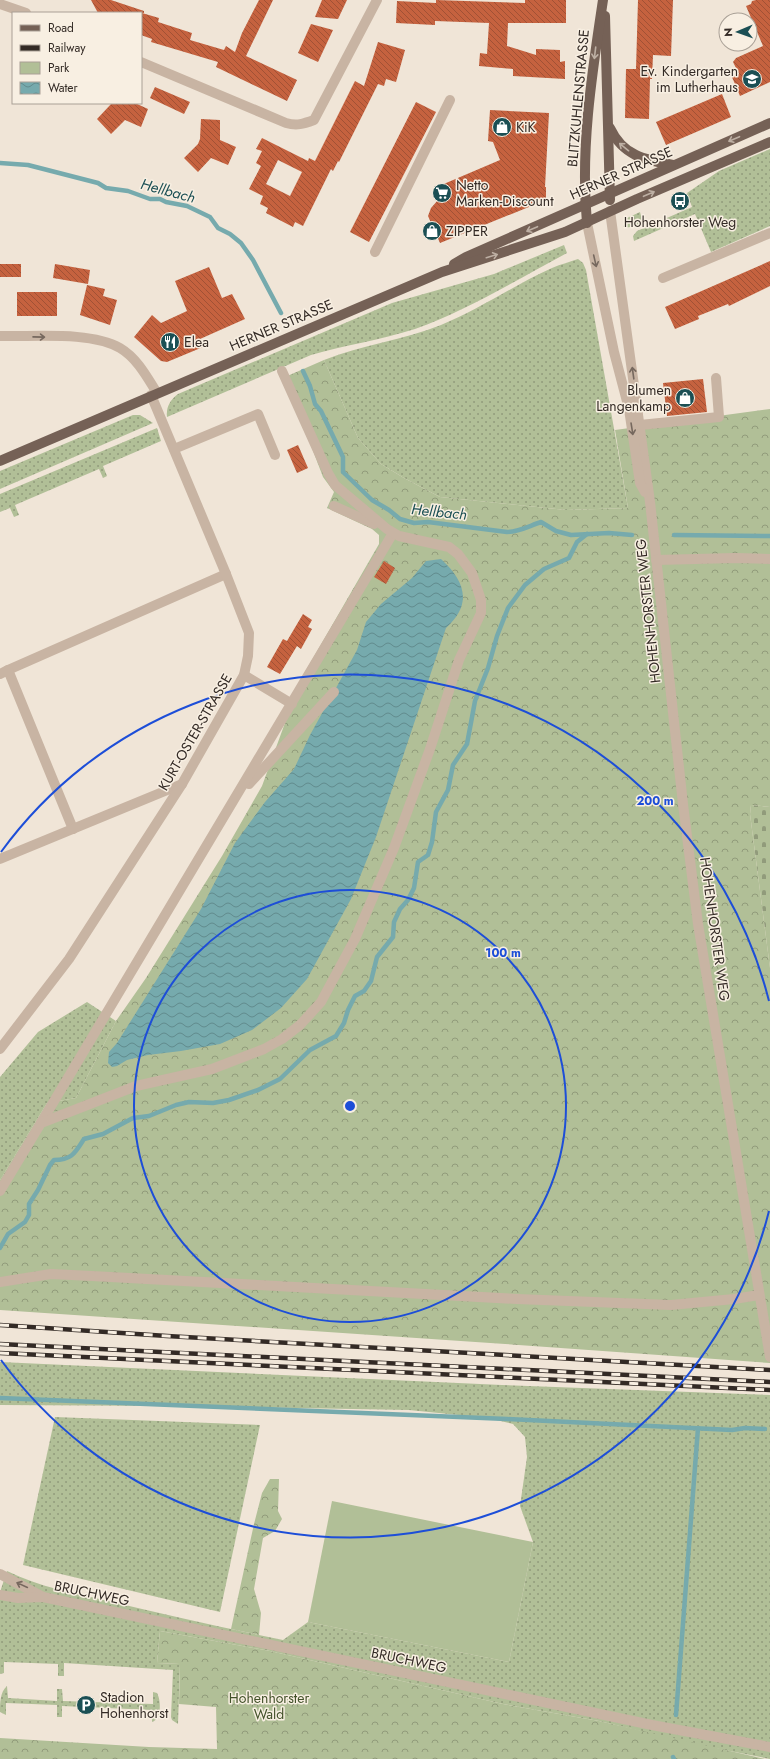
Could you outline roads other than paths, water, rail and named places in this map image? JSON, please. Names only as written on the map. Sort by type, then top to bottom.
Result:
[{"type":"main road","name":"BLITZKUHLENSTRASSE","points":[[604,0],[608,89],[610,195]]},
{"type":"main road","name":"BLITZKUHLENSTRASSE","points":[[586,223],[585,165],[589,106],[604,0]]},
{"type":"main road","name":"HERNER STRASSE","points":[[442,272],[466,257],[610,195],[673,165],[770,123]]},
{"type":"main road","points":[[608,124],[614,138],[624,148],[642,159],[673,165]]},
{"type":"main road","name":"HERNER STRASSE","points":[[0,461],[442,272],[551,238],[770,142]]},
{"type":"main road","name":"HOHENHORSTER WEG","points":[[610,195],[610,211]]},
{"type":"street","points":[[142,62],[286,123],[296,125],[306,123],[314,120],[377,0]]},
{"type":"street","points":[[0,4],[21,7]]},
{"type":"street","points":[[375,252],[450,100]]},
{"type":"street","name":"HOHENHORSTER WEG","points":[[610,211],[650,502],[683,804],[698,924],[770,1357]]},
{"type":"street","name":"HOHENHORSTER WEG","points":[[586,223],[614,352],[629,409],[640,483],[650,502]]},
{"type":"street","points":[[663,278],[770,233]]},
{"type":"street","name":"KURT-OSTER-STRASSE","points":[[0,336],[76,337],[101,340],[122,349],[142,368],[154,394],[174,449],[249,633],[248,656],[244,675],[182,784],[69,959],[0,1049]]},
{"type":"street","points":[[282,371],[328,473],[335,485],[390,531]]},
{"type":"street","points":[[640,425],[719,417],[716,378]]},
{"type":"street","points":[[174,449],[258,414],[275,455]]},
{"type":"street","points":[[41,1123],[136,1086],[212,1069],[264,1049],[282,1039],[300,1025],[321,1002],[355,939],[394,848],[430,749],[459,660],[481,613],[481,600],[472,573],[458,554],[448,547],[399,536],[334,506]]},
{"type":"street","points":[[0,1191],[236,799],[292,704],[390,531]]},
{"type":"street","points":[[656,560],[728,558],[770,559]]},
{"type":"street","points":[[73,829],[4,672],[226,574]]},
{"type":"street","points":[[244,675],[292,704]]},
{"type":"street","points":[[236,799],[334,692]]},
{"type":"street","points":[[0,859],[182,784]]},
{"type":"street","points":[[0,1282],[52,1274],[517,1299],[671,1305],[759,1295]]},
{"type":"street","name":"BRUCHWEG","points":[[0,1574],[43,1597]]},
{"type":"street","name":"BRUCHWEG","points":[[0,1595],[18,1598],[43,1597],[652,1725],[770,1747]]},
{"type":"water","points":[[441,559],[456,576],[463,593],[463,601],[455,619],[446,628],[376,837],[351,899],[307,979],[281,1008],[252,1030],[220,1044],[148,1055],[127,1060],[117,1066],[112,1067],[108,1063],[109,1052],[117,1043],[201,909],[235,843],[265,802],[294,769],[310,735],[357,650],[366,622],[381,604],[412,578],[426,561]]},
{"type":"waterway","name":"Hellbach","points":[[0,163],[28,165],[98,183],[106,188],[128,191],[150,199],[160,199],[166,202],[187,206],[210,217],[218,228],[230,234],[241,243],[253,260],[281,313]]},
{"type":"waterway","name":"Hellbach","points":[[303,371],[310,386],[315,404],[321,411],[343,457],[343,472],[372,500],[389,510],[400,519],[414,523],[428,522],[507,532],[520,530],[541,522],[556,531],[571,535],[609,533],[632,535]]},
{"type":"waterway","points":[[0,1248],[8,1234],[25,1222],[29,1215],[29,1204],[38,1190],[50,1165],[54,1160],[65,1159],[72,1155],[84,1139],[103,1134],[133,1118],[149,1116],[176,1105],[189,1102],[213,1103],[229,1100],[258,1090],[280,1079],[310,1050],[336,1036],[344,1023],[348,1010],[355,996],[364,991],[371,981],[377,957],[393,937],[394,922],[400,909],[408,900],[414,888],[418,862],[428,855],[432,842],[436,812],[448,790],[453,765],[467,744],[475,701],[488,668],[497,636],[508,608],[525,585],[544,569],[569,558],[577,542],[587,534]]},
{"type":"waterway","name":"Hellbach","points":[[674,535],[770,536]]},
{"type":"waterway","points":[[0,1398],[732,1430],[745,1428],[765,1429]]},
{"type":"waterway","points":[[676,1715],[698,1428]]},
{"type":"railway","points":[[0,1325],[167,1336],[770,1370]]},
{"type":"railway","points":[[0,1344],[770,1382]]},
{"type":"railway","points":[[0,1353],[770,1390]]},
{"type":"place","name":"Ev. Kindergarten im Lutherhaus","points":[[752,79]]},
{"type":"place","name":"KiK","points":[[502,127]]},
{"type":"place","name":"Netto Marken-Discount","points":[[442,193]]},
{"type":"place","name":"Hohenhorster Weg","points":[[680,201]]},
{"type":"place","name":"ZIPPER","points":[[432,231]]},
{"type":"place","name":"Elea","points":[[170,342]]},
{"type":"place","name":"Blumen Langenkamp","points":[[685,398]]},
{"type":"place","name":"Stadion Hohenhorst","points":[[86,1705]]},
{"type":"park label","name":"Hohenhorster Wald","points":[[269,1706]]}]
